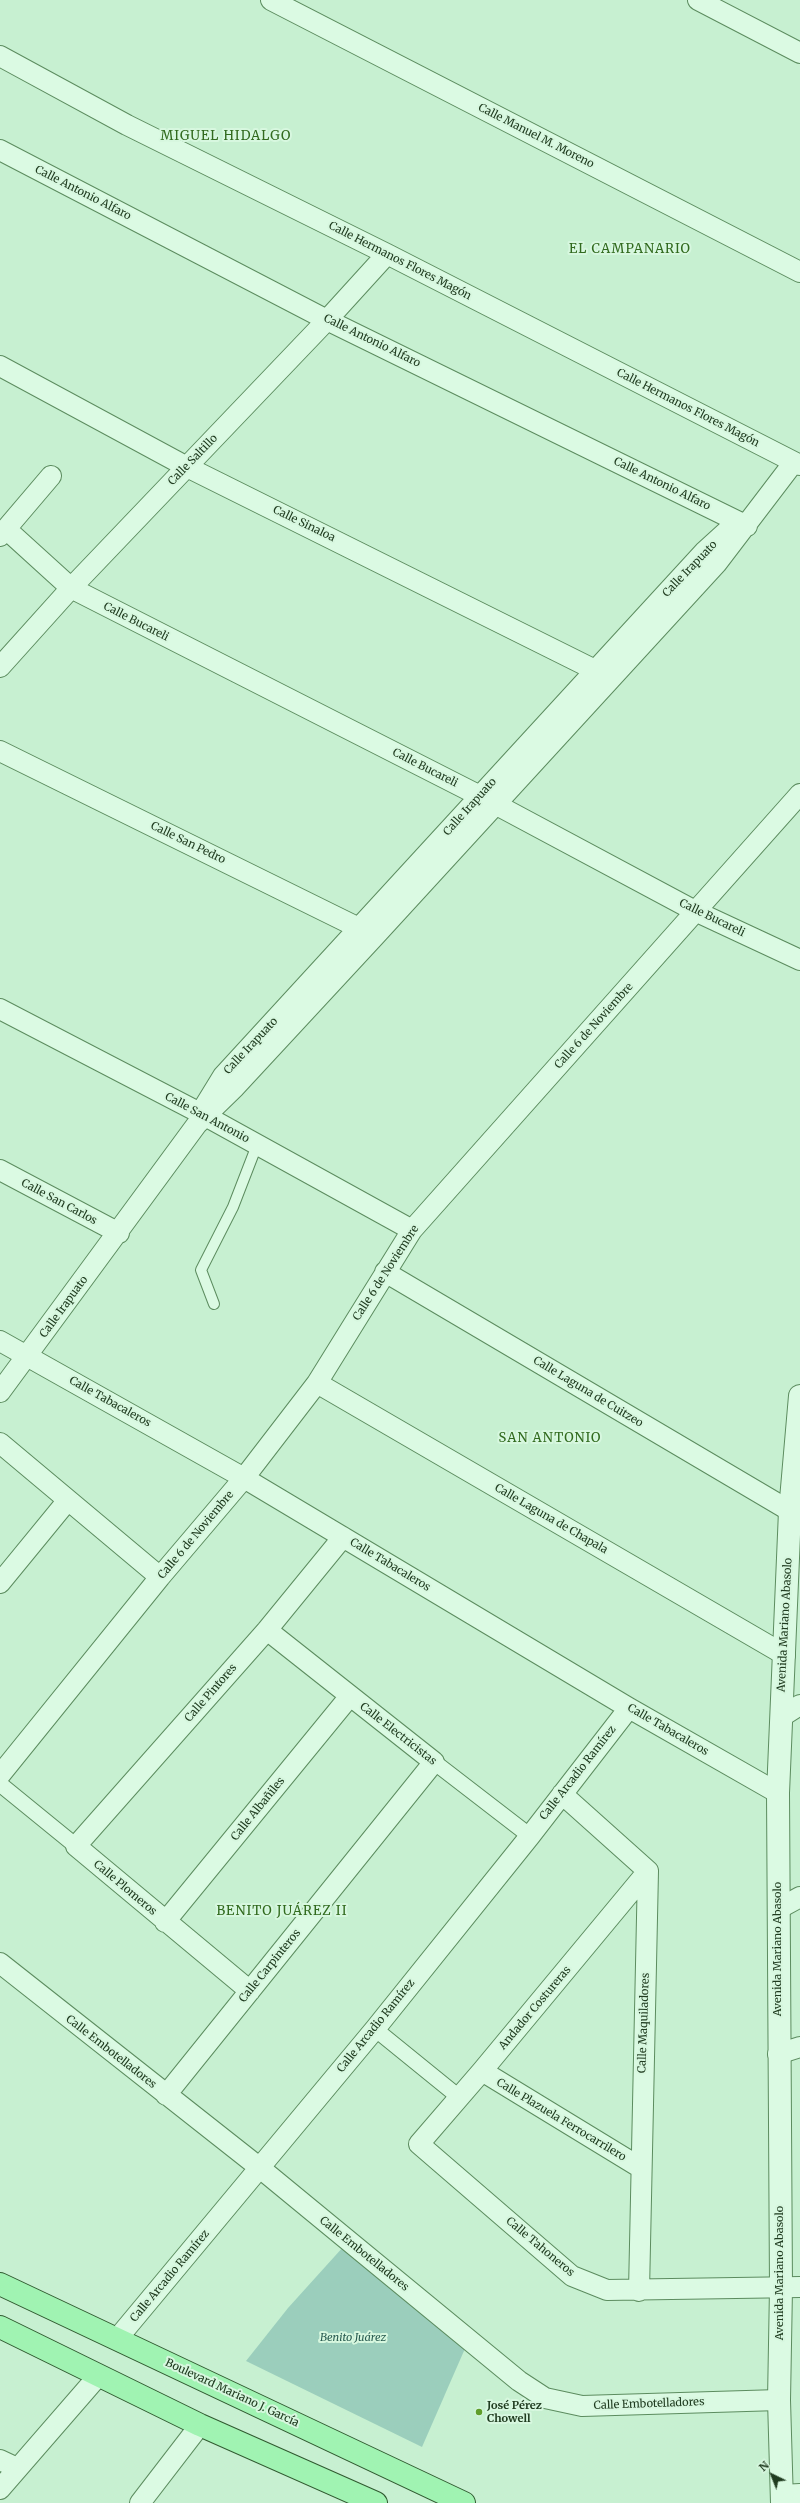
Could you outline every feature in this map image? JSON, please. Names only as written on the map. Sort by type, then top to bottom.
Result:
[{"type":"main road","name":"Boulevard Mariano J. García","points":[[0,2284],[464,2503]]},
{"type":"main road","points":[[0,2327],[200,2425],[376,2503]]},
{"type":"street","name":"Calle Manuel M. Moreno","points":[[271,0],[800,272]]},
{"type":"street","points":[[698,0],[800,53]]},
{"type":"street","name":"Calle Hermanos Flores Magón","points":[[0,56],[127,125],[387,254],[797,463]]},
{"type":"street","name":"Calle Antonio Alfaro","points":[[0,150],[327,320],[742,524]]},
{"type":"street","name":"Calle Saltillo","points":[[0,667],[71,588],[327,320],[387,254]]},
{"type":"street","name":"Calle Sinaloa","points":[[0,366],[188,466],[604,673]]},
{"type":"street","name":"Calle Irapuato","points":[[0,1392],[28,1356],[201,1118],[223,1076],[368,932],[604,673],[704,552],[742,524],[797,463]]},
{"type":"street","points":[[3,533],[51,476]]},
{"type":"street","name":"Calle Bucareli","points":[[3,533],[71,588],[488,800],[695,911],[800,960]]},
{"type":"street","name":"Calle San Pedro","points":[[0,751],[368,932]]},
{"type":"street","name":"Calle 6 de Noviembre","points":[[1,1773],[160,1577],[244,1478],[317,1383],[412,1230],[800,794]]},
{"type":"street","name":"Calle San Antonio","points":[[0,1009],[201,1118],[257,1145],[412,1230]]},
{"type":"street","name":"Calle San Carlos","points":[[0,1170],[118,1233]]},
{"type":"street","name":"Calle Laguna de Cuitzeo","points":[[385,1272],[795,1508]]},
{"type":"street","name":"Calle Tabacaleros","points":[[0,1341],[244,1478],[629,1708],[778,1793]]},
{"type":"street","name":"Calle Laguna de Chapala","points":[[317,1383],[785,1655]]},
{"type":"street","name":"Avenida Mariano Abasolo","points":[[788,2497],[779,2400],[791,2288],[778,2054],[778,1793],[781,1717],[795,1508],[800,1396]]},
{"type":"street","points":[[0,1443],[160,1577]]},
{"type":"street","points":[[0,1583],[68,1500]]},
{"type":"street","name":"Calle Pintores","points":[[76,1846],[267,1630],[343,1537]]},
{"type":"street","name":"Calle Electricistas","points":[[267,1630],[530,1836]]},
{"type":"street","name":"Calle Albañiles","points":[[165,1922],[350,1696]]},
{"type":"street","points":[[781,1717],[800,1706]]},
{"type":"street","name":"Calle Arcadio Ramírez","points":[[117,2339],[374,2029],[530,1836],[629,1708]]},
{"type":"street","name":"Calle Carpinteros","points":[[166,2095],[434,1762]]},
{"type":"street","name":"Calle Plomeros","points":[[1,1773],[76,1846],[165,1922],[250,1991]]},
{"type":"street","points":[[562,1794],[648,1870]]},
{"type":"street","name":"Andador Costureras","points":[[419,2144],[460,2098],[648,1870]]},
{"type":"street","name":"Calle Maquiladores","points":[[639,2291],[640,2168],[648,1870]]},
{"type":"street","points":[[778,1909],[800,1897]]},
{"type":"street","name":"Calle Embotelladores","points":[[0,1963],[260,2168],[519,2381],[545,2398],[582,2406],[779,2400]]},
{"type":"street","points":[[374,2029],[460,2098]]},
{"type":"street","points":[[778,2054],[800,2047]]},
{"type":"street","name":"Calle Plazuela Ferrocarrilero","points":[[482,2071],[640,2168]]},
{"type":"street","name":"Calle Tahoneros","points":[[419,2144],[572,2276],[607,2290],[639,2291],[791,2288]]},
{"type":"street","points":[[0,2489],[9,2464],[99,2375]]},
{"type":"street","points":[[140,2503],[200,2425]]},
{"type":"lane","points":[[214,1304],[201,1270],[234,1207],[257,1145]]},
{"type":"green space","name":"Benito Juárez","points":[[344,2246],[467,2344],[422,2447],[246,2361],[288,2308]]},
{"type":"place","name":"José Pérez Chowell","points":[[479,2412]]},
{"type":"district","name":"MIGUEL HIDALGO","points":[[226,136]]},
{"type":"district","name":"EL CAMPANARIO","points":[[630,249]]},
{"type":"district","name":"SAN ANTONIO","points":[[550,1438]]},
{"type":"district","name":"BENITO JUÁREZ II","points":[[282,1911]]}]
